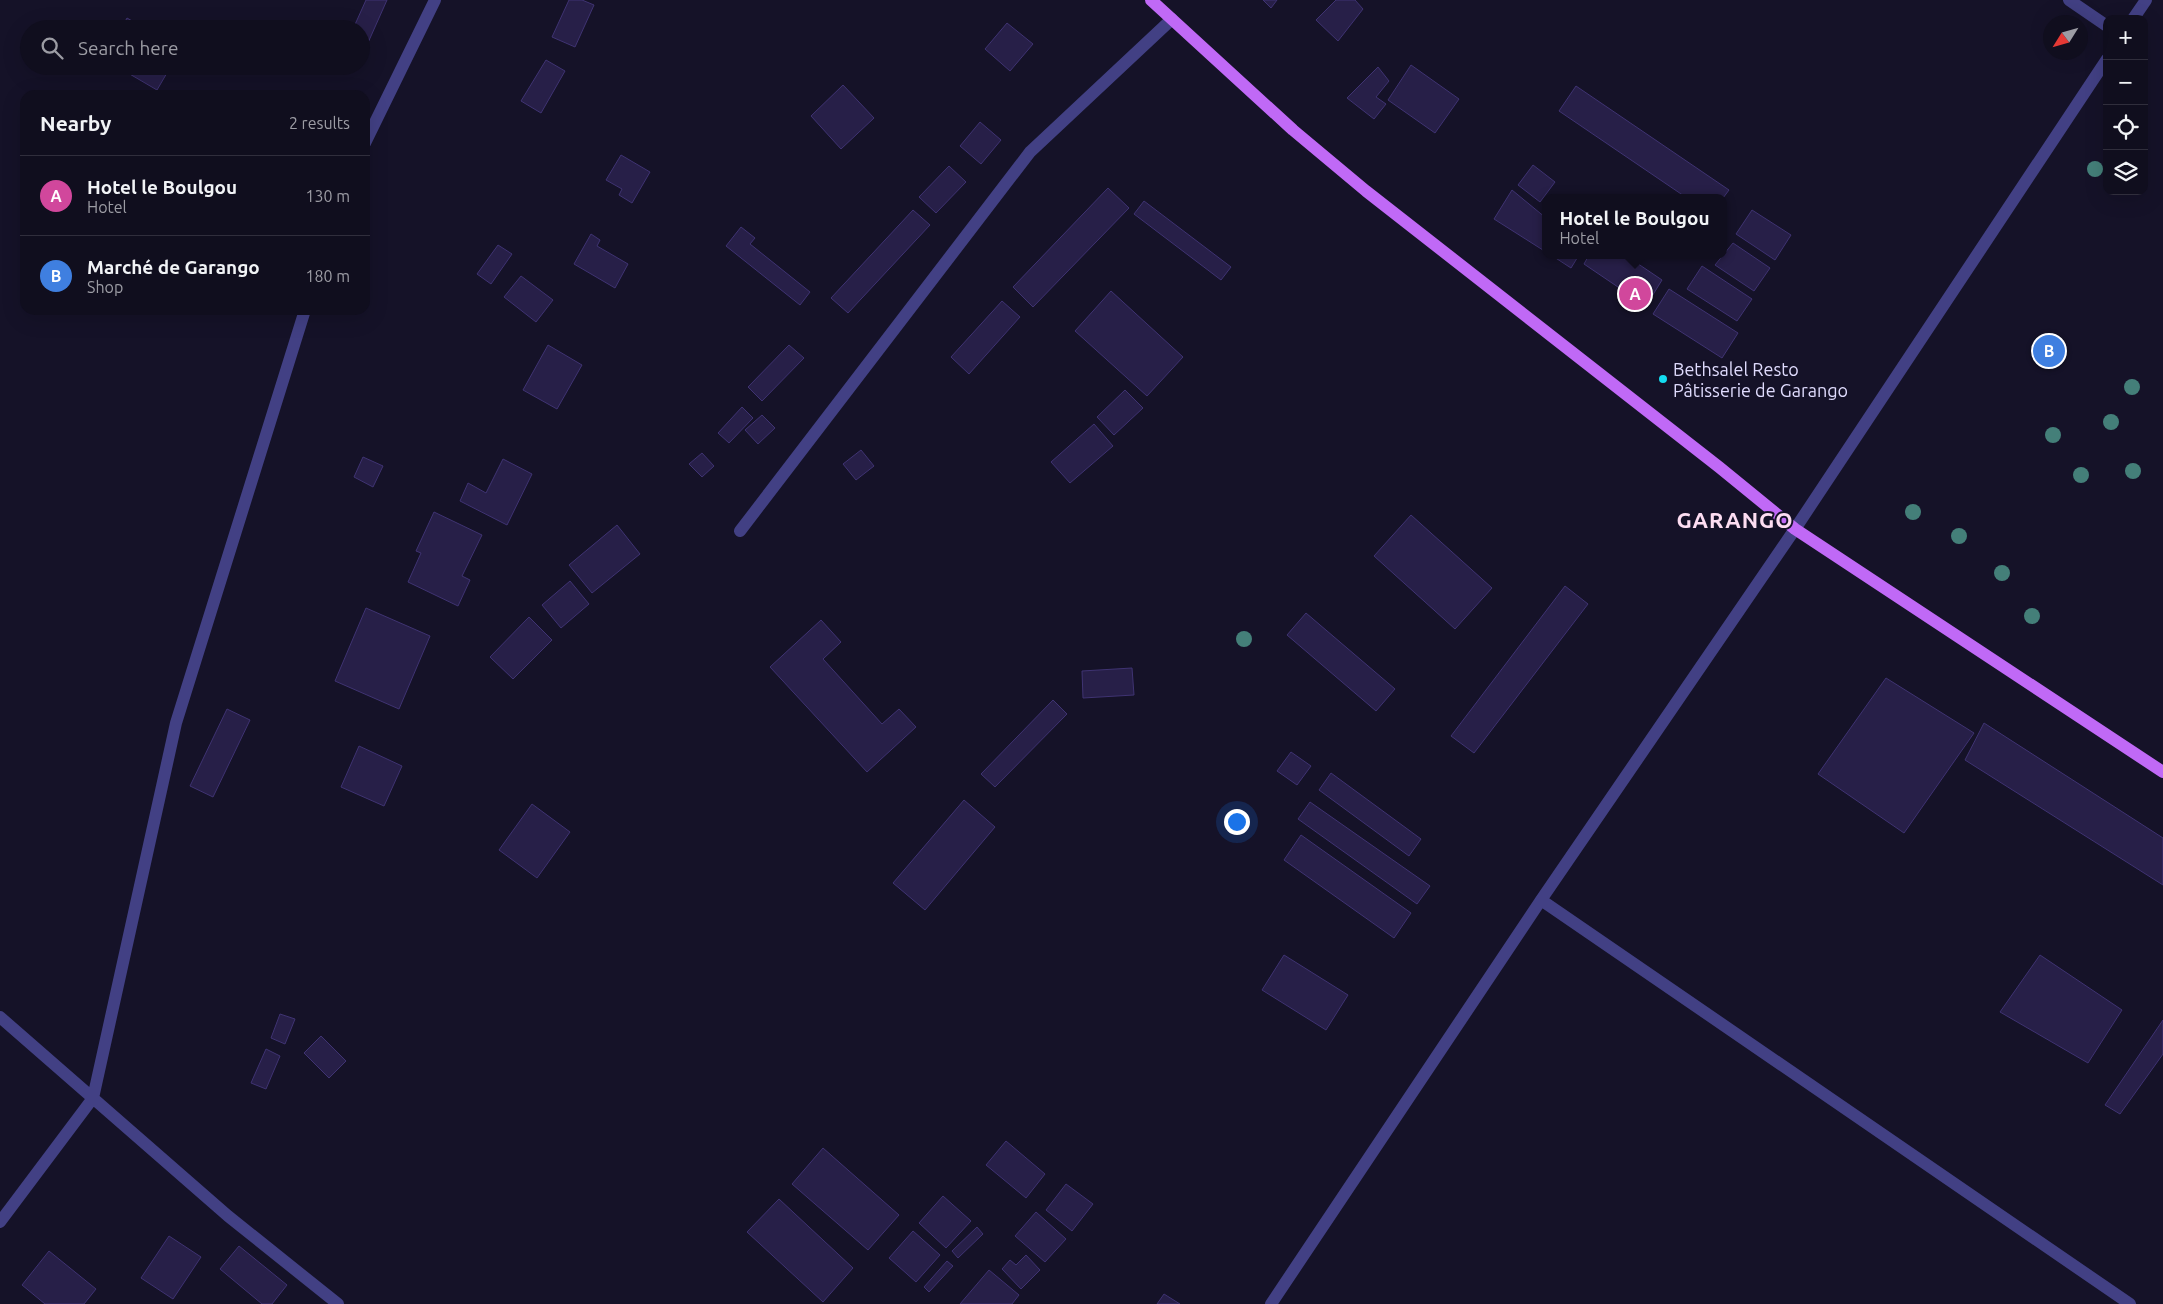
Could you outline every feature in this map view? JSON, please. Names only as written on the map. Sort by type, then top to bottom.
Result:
[{"type":"main road","points":[[1151,0],[1292,130],[1366,191],[1795,528],[2163,772]]},
{"type":"street","points":[[370,133],[435,0]]},
{"type":"street","points":[[2069,0],[2103,23]]},
{"type":"street","points":[[2136,15],[2146,0]]},
{"type":"street","points":[[740,531],[1030,152],[1172,19]]},
{"type":"street","points":[[1271,1304],[1540,900],[1795,528],[2106,60]]},
{"type":"street","points":[[0,1222],[92,1098],[176,723],[303,315]]},
{"type":"street","points":[[1540,900],[2130,1304]]},
{"type":"street","points":[[0,1017],[228,1216],[338,1304]]},
{"type":"building","points":[[366,0],[387,0],[370,38],[370,20],[357,20]]},
{"type":"building","points":[[569,0],[582,0],[594,5],[575,47],[552,37]]},
{"type":"building","points":[[1263,0],[1277,0],[1271,8]]},
{"type":"building","points":[[1336,0],[1355,0],[1363,9],[1338,41],[1316,20]]},
{"type":"building","points":[[1007,23],[1033,44],[1010,71],[985,49]]},
{"type":"building","points":[[546,60],[565,71],[541,113],[521,101]]},
{"type":"building","points":[[1411,65],[1459,99],[1435,133],[1388,100]]},
{"type":"building","points":[[1378,67],[1389,81],[1376,97],[1386,104],[1374,119],[1347,98]]},
{"type":"building","points":[[131,75],[166,75],[157,90]]},
{"type":"building","points":[[843,85],[874,118],[841,149],[811,116]]},
{"type":"building","points":[[1576,86],[1729,190],[1726,194],[1681,194],[1559,111]]},
{"type":"building","points":[[980,122],[1001,140],[981,164],[960,146]]},
{"type":"building","points":[[621,155],[650,172],[632,203],[619,195],[622,189],[606,180]]},
{"type":"building","points":[[1533,165],[1555,182],[1546,194],[1542,194],[1540,202],[1518,185]]},
{"type":"building","points":[[949,166],[966,182],[936,213],[919,197]]},
{"type":"building","points":[[1108,188],[1129,208],[1033,307],[1013,287]]},
{"type":"building","points":[[1512,190],[1542,215],[1542,249],[1494,219]]},
{"type":"building","points":[[1144,201],[1231,267],[1221,280],[1134,214]]},
{"type":"building","points":[[913,210],[930,225],[848,313],[831,298]]},
{"type":"building","points":[[1752,210],[1791,235],[1775,260],[1736,234]]},
{"type":"building","points":[[741,227],[755,238],[750,244],[810,292],[800,305],[726,246]]},
{"type":"building","points":[[591,234],[600,240],[597,246],[628,264],[615,288],[574,264]]},
{"type":"building","points":[[1733,243],[1770,268],[1754,291],[1715,265],[1720,259],[1727,259],[1727,250]]},
{"type":"building","points":[[498,245],[512,254],[491,284],[477,274]]},
{"type":"building","points":[[1557,259],[1577,259],[1571,268]]},
{"type":"building","points":[[1587,259],[1631,259],[1662,280],[1646,306],[1584,264]]},
{"type":"building","points":[[1702,266],[1752,299],[1737,321],[1687,289]]},
{"type":"building","points":[[521,276],[553,300],[536,322],[504,297]]},
{"type":"building","points":[[1669,289],[1738,333],[1722,358],[1653,314]]},
{"type":"building","points":[[1111,291],[1183,357],[1147,396],[1075,331]]},
{"type":"building","points":[[1002,301],[1020,317],[969,374],[951,357]]},
{"type":"building","points":[[548,345],[582,365],[557,409],[523,390]]},
{"type":"building","points":[[789,345],[804,358],[762,401],[748,387]]},
{"type":"building","points":[[1125,390],[1143,408],[1114,435],[1097,417]]},
{"type":"building","points":[[742,407],[753,418],[729,443],[718,433]]},
{"type":"building","points":[[762,415],[775,428],[758,444],[745,430]]},
{"type":"building","points":[[1094,424],[1113,446],[1070,483],[1051,462]]},
{"type":"building","points":[[861,450],[874,466],[856,480],[843,464]]},
{"type":"building","points":[[702,453],[714,466],[702,477],[689,464]]},
{"type":"building","points":[[363,457],[383,466],[373,487],[354,477]]},
{"type":"building","points":[[503,459],[532,474],[507,525],[460,501],[468,483],[486,493]]},
{"type":"building","points":[[434,512],[482,535],[462,576],[470,580],[458,606],[408,582],[421,553],[416,551]]},
{"type":"building","points":[[1411,515],[1492,588],[1455,629],[1374,556]]},
{"type":"building","points":[[617,525],[640,554],[592,593],[569,565]]},
{"type":"building","points":[[570,581],[589,604],[561,628],[542,605]]},
{"type":"building","points":[[1565,586],[1588,604],[1474,753],[1451,736]]},
{"type":"building","points":[[366,608],[430,636],[399,709],[335,681]]},
{"type":"building","points":[[1306,613],[1395,689],[1376,711],[1287,635]]},
{"type":"building","points":[[529,617],[552,640],[513,679],[490,657]]},
{"type":"building","points":[[821,620],[841,642],[823,659],[882,724],[899,709],[916,727],[867,772],[770,667]]},
{"type":"building","points":[[1132,668],[1134,695],[1083,698],[1082,671]]},
{"type":"building","points":[[1886,678],[1974,733],[1904,833],[1818,774]]},
{"type":"building","points":[[1053,700],[1067,714],[995,787],[981,774]]},
{"type":"building","points":[[227,709],[250,720],[213,797],[190,786]]},
{"type":"building","points":[[1984,723],[2163,838],[2163,885],[1965,760]]},
{"type":"building","points":[[359,746],[402,766],[384,806],[341,787]]},
{"type":"building","points":[[1291,752],[1311,766],[1297,785],[1277,771]]},
{"type":"building","points":[[1331,773],[1421,839],[1409,856],[1319,790]]},
{"type":"building","points":[[964,800],[995,827],[925,910],[893,883]]},
{"type":"building","points":[[1310,802],[1430,886],[1417,904],[1298,819]]},
{"type":"building","points":[[532,804],[570,832],[537,878],[499,850]]},
{"type":"building","points":[[1301,835],[1411,913],[1394,938],[1284,860]]},
{"type":"building","points":[[1284,955],[1348,995],[1326,1030],[1262,990]]},
{"type":"building","points":[[2040,955],[2122,1010],[2088,1063],[2000,1012]]},
{"type":"building","points":[[280,1014],[295,1019],[285,1044],[271,1038]]},
{"type":"building","points":[[2163,1020],[2163,1054],[2120,1114],[2105,1105]]},
{"type":"building","points":[[321,1036],[346,1061],[329,1078],[304,1053]]},
{"type":"building","points":[[266,1049],[280,1056],[266,1089],[251,1083]]},
{"type":"building","points":[[1006,1141],[1045,1174],[1026,1198],[986,1165]]},
{"type":"building","points":[[823,1148],[899,1215],[868,1250],[792,1184]]},
{"type":"building","points":[[1066,1184],[1093,1204],[1072,1231],[1046,1210]]},
{"type":"building","points":[[943,1196],[971,1221],[946,1248],[919,1223]]},
{"type":"building","points":[[779,1199],[853,1268],[823,1302],[747,1232]]},
{"type":"building","points":[[1036,1212],[1066,1239],[1045,1262],[1015,1236]]},
{"type":"building","points":[[977,1227],[983,1234],[958,1258],[952,1251]]},
{"type":"building","points":[[913,1231],[940,1255],[916,1282],[889,1258]]},
{"type":"building","points":[[169,1236],[201,1257],[173,1299],[141,1278]]},
{"type":"building","points":[[239,1246],[287,1285],[272,1304],[262,1304],[220,1269]]},
{"type":"building","points":[[49,1251],[96,1289],[84,1304],[45,1304],[22,1285]]},
{"type":"building","points":[[1026,1255],[1040,1270],[1021,1289],[1002,1269],[1010,1260],[1016,1265]]},
{"type":"building","points":[[947,1261],[953,1266],[929,1292],[924,1287]]},
{"type":"building","points":[[989,1270],[1019,1295],[1012,1304],[960,1304]]},
{"type":"building","points":[[1164,1294],[1180,1304],[1157,1304]]},
{"type":"place","name":"Hotel le Boulgou","points":[[1635,294]]},
{"type":"place","name":"Marché de Garango","points":[[2049,351]]},
{"type":"place","name":"Bethsalel Resto Pâtisserie de Garango","points":[[1663,379]]},
{"type":"district","name":"GARANGO","points":[[1735,519]]}]
